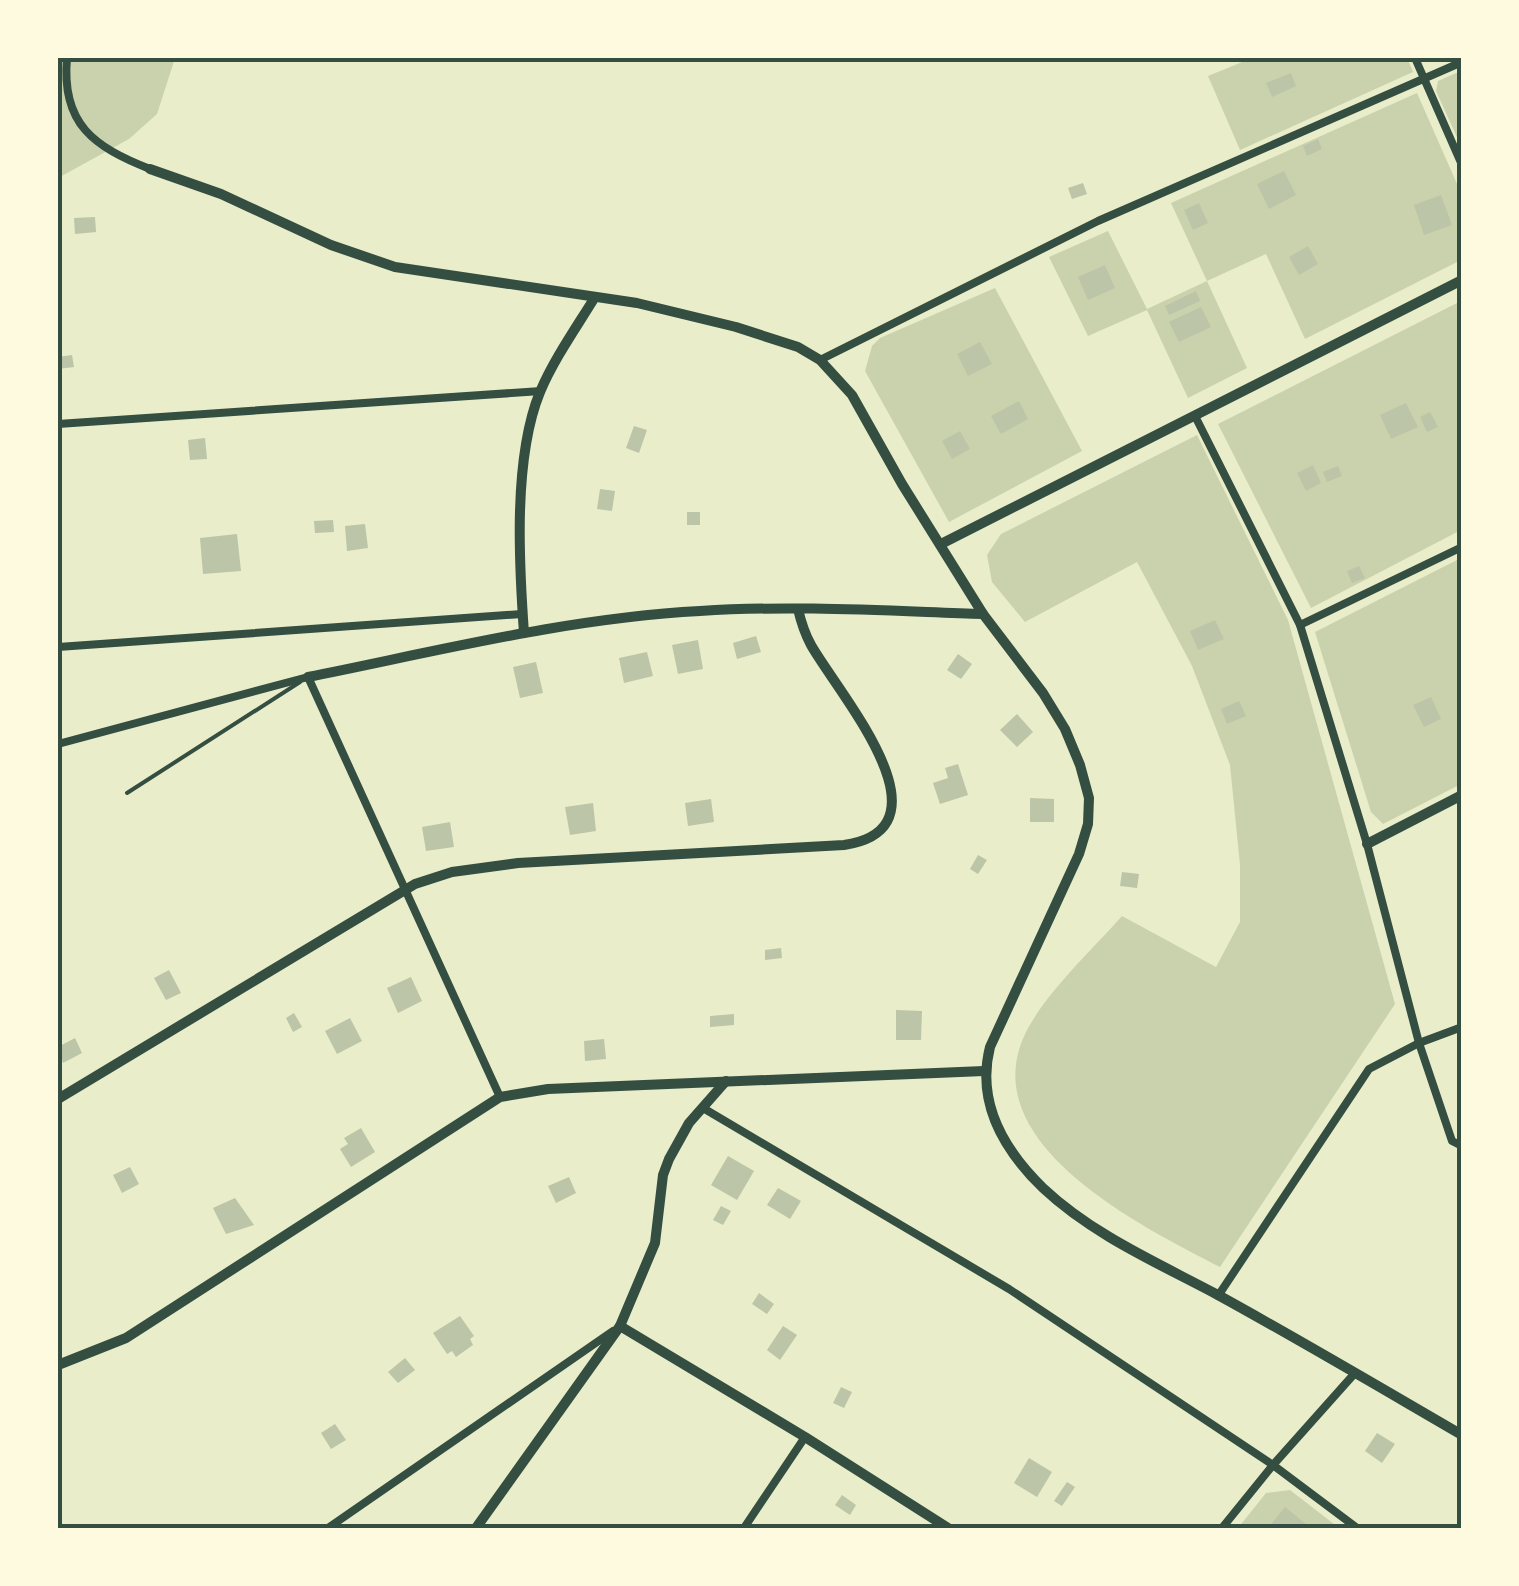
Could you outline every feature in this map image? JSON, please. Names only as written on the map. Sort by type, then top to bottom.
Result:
[{"type":"street","points":[[67,58],[66,89],[79,124],[104,148],[222,194],[331,246],[395,267],[637,303],[736,326],[798,347],[820,360],[852,395],[902,484],[984,614],[1065,729],[1089,798],[1088,824],[1079,854],[999,1022],[984,1071],[985,1092],[1002,1135],[1043,1188],[1100,1231],[1462,1435]]},
{"type":"street","points":[[1415,58],[1462,164]]},
{"type":"street","points":[[820,360],[1098,221],[1462,62]]},
{"type":"street","points":[[941,544],[1462,280]]},
{"type":"street","points":[[524,633],[520,546],[524,473],[534,412],[541,391],[595,297]]},
{"type":"street","points":[[58,424],[541,391]]},
{"type":"street","points":[[1196,416],[1300,626],[1367,844],[1419,1043],[1452,1140],[1462,1146]]},
{"type":"street","points":[[1300,626],[1462,548]]},
{"type":"street","points":[[58,744],[308,677],[524,633],[653,615],[798,609],[984,614]]},
{"type":"street","points":[[58,1099],[405,890],[432,878],[476,867],[844,846],[870,839],[890,819],[894,794],[890,780],[864,729],[811,645],[798,609]]},
{"type":"street","points":[[58,647],[522,614]]},
{"type":"street","points":[[308,677],[500,1098]]},
{"type":"street","points":[[1367,844],[1462,795]]},
{"type":"street","points":[[1218,1296],[1369,1069],[1419,1043],[1462,1027]]},
{"type":"street","points":[[58,1364],[126,1338],[500,1098],[548,1090],[984,1071]]},
{"type":"street","points":[[476,1528],[620,1326],[652,1253],[669,1158],[726,1081]]},
{"type":"street","points":[[703,1108],[1010,1290],[1272,1465],[1357,1528]]},
{"type":"street","points":[[620,1326],[804,1436],[939,1526]]},
{"type":"street","points":[[328,1528],[620,1326]]},
{"type":"street","points":[[1222,1528],[1272,1465],[1355,1373]]},
{"type":"street","points":[[744,1528],[804,1436]]},
{"type":"lane","points":[[128,793],[308,677]]},
{"type":"green space","points":[[58,58],[175,58],[157,114],[129,139],[58,178]]},
{"type":"green space","points":[[1252,58],[1407,58],[1413,72],[1240,150],[1208,76]]},
{"type":"green space","points":[[1461,71],[1461,146],[1436,91],[1438,81]]},
{"type":"green space","points":[[1417,93],[1461,193],[1461,260],[1305,339],[1266,254],[1207,281],[1171,203]]},
{"type":"green space","points":[[1108,231],[1147,309],[1207,281],[1247,368],[1188,398],[1147,310],[1088,336],[1049,257]]},
{"type":"green space","points":[[995,288],[1082,451],[949,522],[865,371],[872,346],[880,338]]},
{"type":"green space","points":[[1461,301],[1461,530],[1311,608],[1218,424]]},
{"type":"green space","points":[[1197,435],[1288,620],[1395,1004],[1220,1267],[1152,1231],[1078,1180],[1047,1150],[1025,1116],[1015,1080],[1022,1041],[1040,1009],[1122,916],[1216,967],[1240,922],[1240,865],[1230,765],[1192,666],[1137,562],[1025,622],[992,582],[987,555],[1001,534]]},
{"type":"green space","points":[[1461,558],[1461,784],[1383,824],[1371,812],[1315,632]]},
{"type":"green space","points":[[1290,1490],[1339,1528],[1238,1528],[1266,1493]]},
{"type":"building","points":[[1291,73],[1296,86],[1272,97],[1266,83]]},
{"type":"building","points":[[1318,139],[1322,149],[1307,156],[1303,146]]},
{"type":"building","points":[[1284,171],[1296,195],[1269,209],[1257,184]]},
{"type":"building","points":[[1083,183],[1087,194],[1072,199],[1068,188]]},
{"type":"building","points":[[1441,195],[1452,225],[1424,235],[1414,205]]},
{"type":"building","points":[[1199,203],[1208,223],[1193,230],[1184,210]]},
{"type":"building","points":[[95,217],[96,232],[75,234],[74,218]]},
{"type":"building","points":[[1308,246],[1318,264],[1299,275],[1289,257]]},
{"type":"building","points":[[1105,265],[1115,288],[1088,300],[1078,277]]},
{"type":"building","points":[[1196,291],[1200,301],[1169,315],[1165,306]]},
{"type":"building","points":[[1201,307],[1211,327],[1179,342],[1169,322]]},
{"type":"building","points":[[980,342],[992,364],[968,376],[957,354]]},
{"type":"building","points":[[72,355],[74,367],[58,369],[58,357]]},
{"type":"building","points":[[1019,401],[1028,419],[1001,434],[991,416]]},
{"type":"building","points":[[1406,403],[1418,427],[1391,439],[1380,415]]},
{"type":"building","points":[[1430,412],[1438,427],[1427,432],[1420,417]]},
{"type":"building","points":[[634,426],[647,430],[639,453],[626,448]]},
{"type":"building","points":[[960,431],[970,449],[952,459],[942,441]]},
{"type":"building","points":[[205,438],[207,459],[190,460],[188,440]]},
{"type":"building","points":[[1313,465],[1321,483],[1306,491],[1297,473]]},
{"type":"building","points":[[1338,466],[1342,476],[1327,482],[1323,472]]},
{"type":"building","points":[[600,489],[615,491],[612,511],[597,509]]},
{"type":"building","points":[[687,512],[700,512],[700,525],[687,525]]},
{"type":"building","points":[[333,520],[334,532],[315,533],[314,521]]},
{"type":"building","points":[[365,524],[368,548],[347,551],[345,526]]},
{"type":"building","points":[[237,534],[241,571],[203,574],[200,538]]},
{"type":"building","points":[[1359,566],[1365,578],[1352,583],[1347,571]]},
{"type":"building","points":[[1215,620],[1224,639],[1198,650],[1190,631]]},
{"type":"building","points":[[756,636],[761,652],[737,659],[733,643]]},
{"type":"building","points":[[698,640],[703,669],[678,674],[672,645]]},
{"type":"building","points":[[647,652],[653,676],[624,683],[619,658]]},
{"type":"building","points":[[958,654],[972,664],[961,679],[947,670]]},
{"type":"building","points":[[536,662],[543,693],[520,698],[513,667]]},
{"type":"building","points":[[1431,697],[1441,719],[1424,727],[1413,705]]},
{"type":"building","points":[[1239,701],[1246,716],[1227,724],[1221,709]]},
{"type":"building","points":[[1017,714],[1033,732],[1017,747],[1000,730]]},
{"type":"building","points":[[958,764],[968,795],[940,804],[933,783],[948,778],[945,768]]},
{"type":"building","points":[[1030,798],[1054,799],[1054,822],[1030,822]]},
{"type":"building","points":[[711,799],[714,822],[688,826],[685,803]]},
{"type":"building","points":[[593,803],[596,831],[570,835],[565,807]]},
{"type":"building","points":[[450,822],[454,847],[426,851],[422,827]]},
{"type":"building","points":[[978,855],[987,860],[978,874],[970,869]]},
{"type":"building","points":[[1122,872],[1139,874],[1137,888],[1120,886]]},
{"type":"building","points":[[781,948],[782,958],[765,960],[765,950]]},
{"type":"building","points":[[169,970],[181,993],[166,1000],[154,978]]},
{"type":"building","points":[[411,977],[422,1001],[398,1013],[387,988]]},
{"type":"building","points":[[896,1010],[922,1011],[921,1040],[896,1040]]},
{"type":"building","points":[[294,1013],[302,1027],[293,1032],[286,1018]]},
{"type":"building","points":[[734,1014],[734,1025],[710,1027],[710,1016]]},
{"type":"building","points":[[350,1018],[362,1041],[337,1054],[325,1031]]},
{"type":"building","points":[[75,1038],[82,1053],[63,1063],[58,1047]]},
{"type":"building","points":[[604,1039],[606,1059],[585,1061],[584,1041]]},
{"type":"building","points":[[361,1128],[375,1152],[351,1167],[340,1149],[348,1144],[344,1138]]},
{"type":"building","points":[[728,1156],[754,1171],[737,1200],[711,1185]]},
{"type":"building","points":[[130,1167],[139,1184],[122,1193],[113,1175]]},
{"type":"building","points":[[569,1177],[576,1193],[556,1203],[548,1186]]},
{"type":"building","points":[[778,1188],[801,1201],[790,1219],[767,1205]]},
{"type":"building","points":[[235,1198],[254,1225],[226,1234],[213,1208]]},
{"type":"building","points":[[721,1206],[731,1211],[723,1225],[713,1220]]},
{"type":"building","points":[[759,1293],[774,1304],[767,1314],[752,1304]]},
{"type":"building","points":[[460,1316],[474,1336],[470,1339],[473,1345],[456,1357],[452,1351],[447,1354],[433,1333]]},
{"type":"building","points":[[783,1326],[797,1335],[780,1360],[767,1350]]},
{"type":"building","points":[[405,1358],[415,1370],[398,1383],[388,1372]]},
{"type":"building","points":[[841,1387],[852,1392],[844,1408],[833,1403]]},
{"type":"building","points":[[335,1424],[346,1440],[331,1449],[321,1433]]},
{"type":"building","points":[[1377,1433],[1395,1444],[1382,1463],[1365,1451]]},
{"type":"building","points":[[1029,1458],[1052,1472],[1037,1497],[1014,1483]]},
{"type":"building","points":[[1067,1482],[1075,1487],[1062,1506],[1054,1501]]},
{"type":"building","points":[[842,1495],[856,1505],[850,1515],[835,1505]]},
{"type":"building","points":[[1285,1507],[1306,1524],[1302,1528],[1268,1528]]}]
